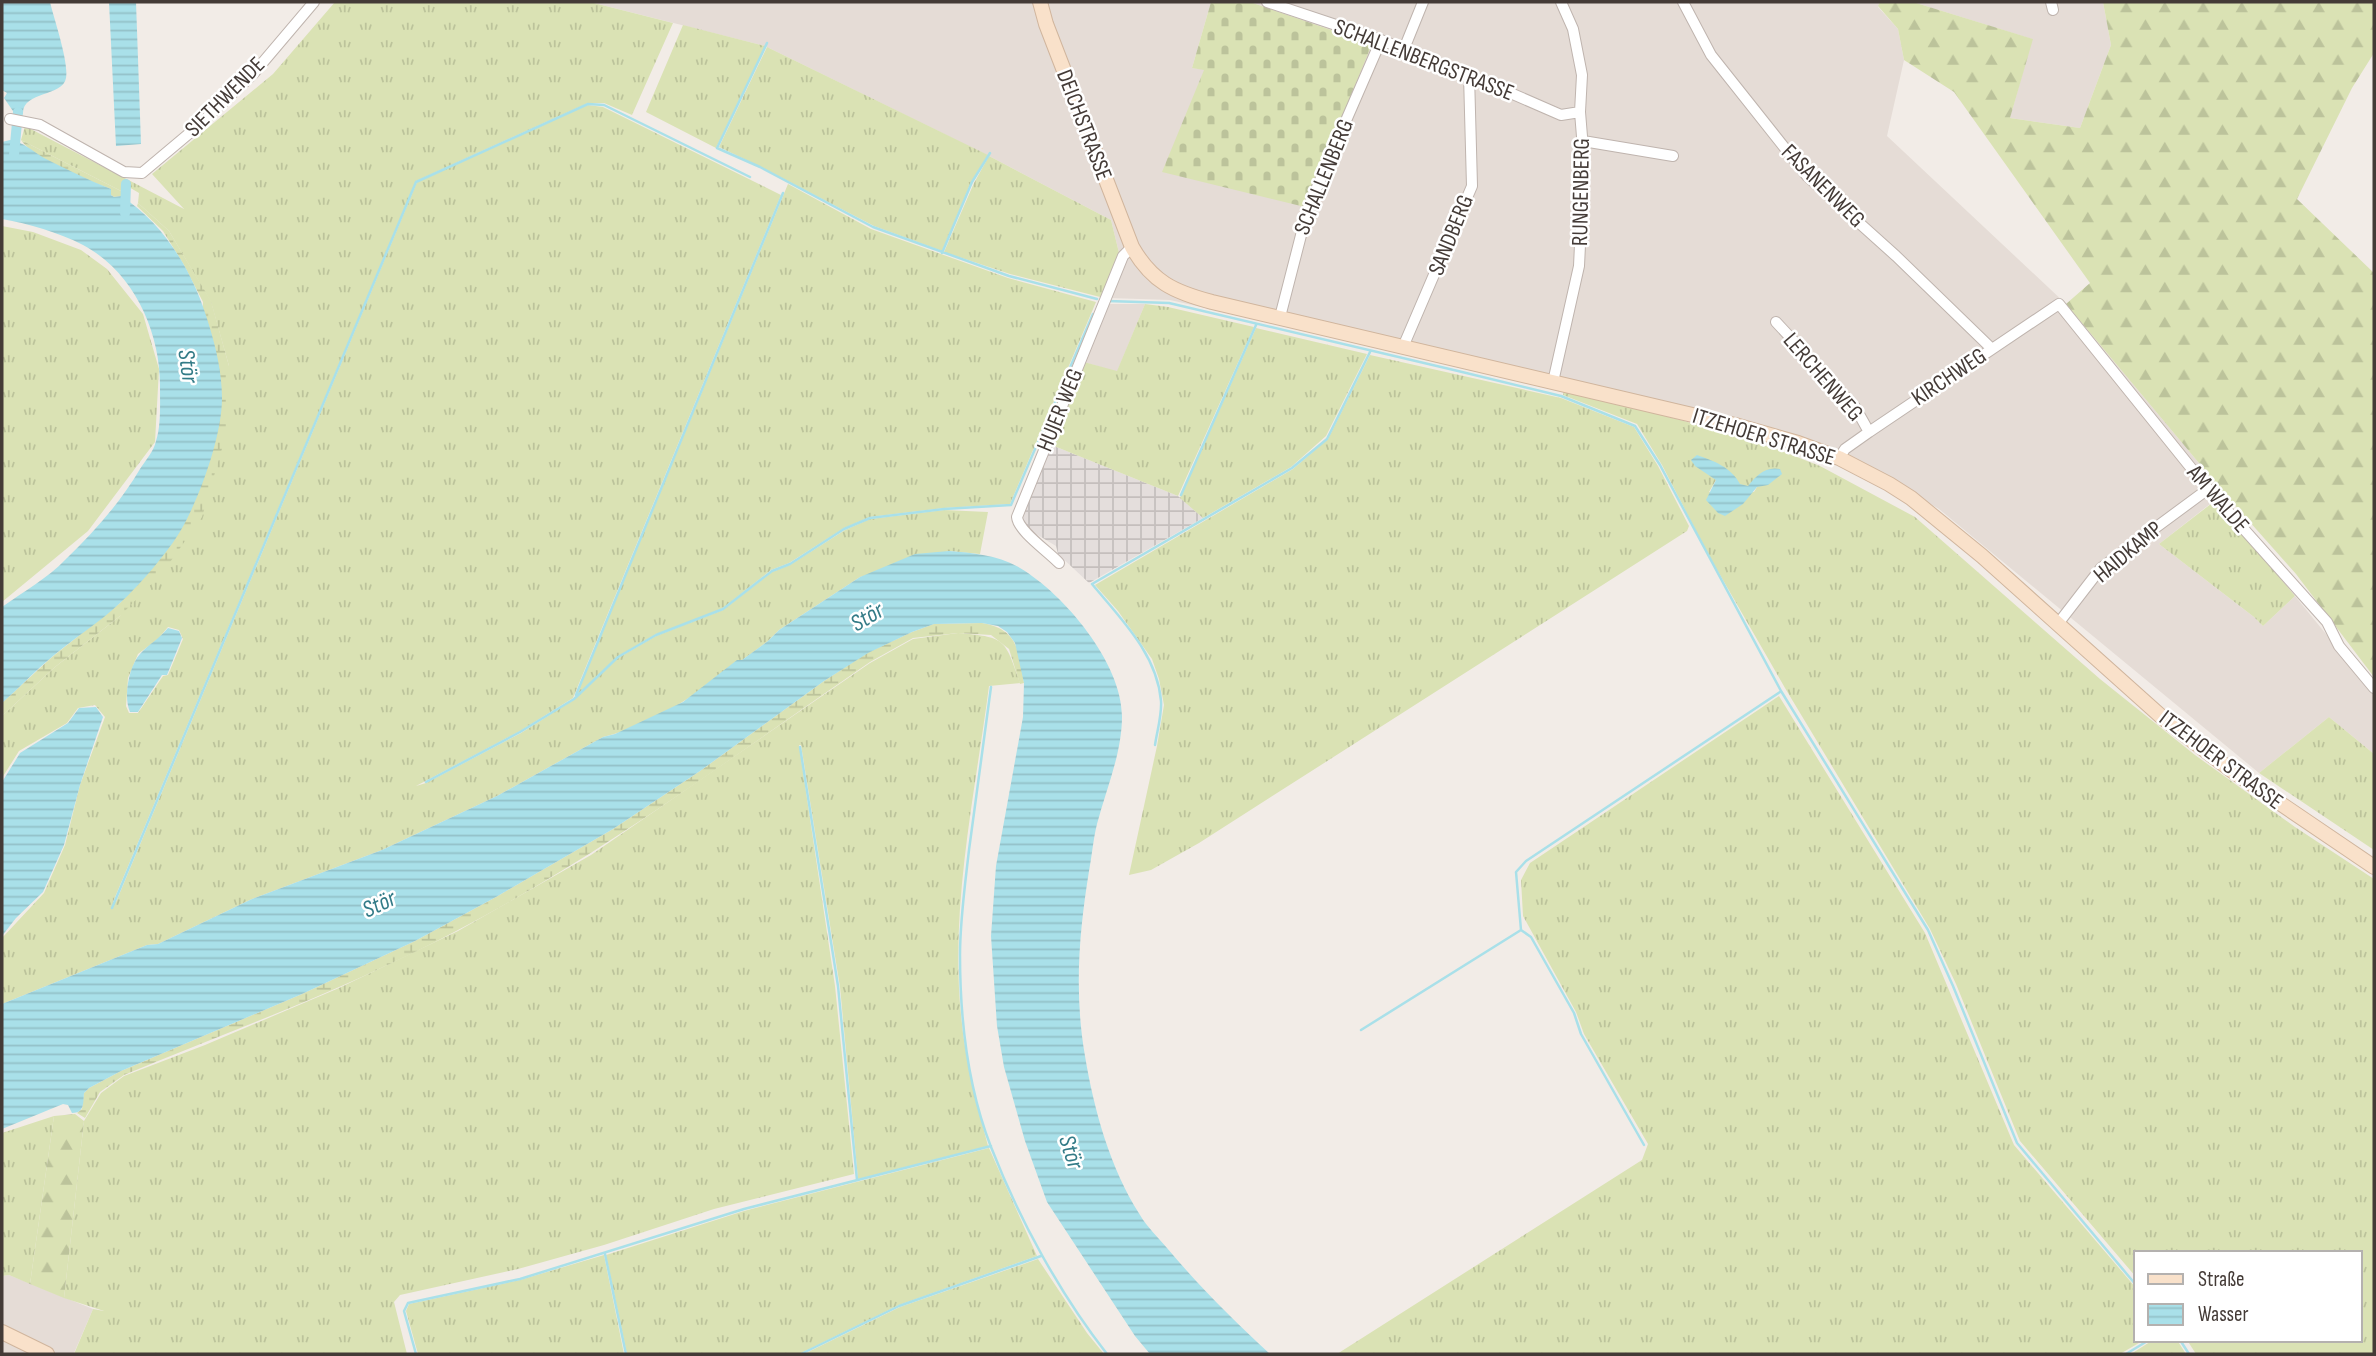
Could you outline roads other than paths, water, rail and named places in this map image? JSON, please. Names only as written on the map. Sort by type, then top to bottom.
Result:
[{"type":"street","name":"SIETHWENDE","points":[[10,119],[40,125],[124,172],[134,175],[148,170],[253,74],[314,2]]},
{"type":"street","name":"DEICHSTRASSE","points":[[1040,2],[1046,24],[1132,247]]},
{"type":"street","name":"SCHALLENBERGSTRASSE","points":[[1266,2],[1381,40],[1561,115],[1580,113]]},
{"type":"street","points":[[1404,49],[1423,2]]},
{"type":"street","name":"RUNGENBERG","points":[[1553,382],[1579,266],[1584,161],[1580,113],[1581,75],[1573,29],[1561,2]]},
{"type":"street","name":"FASANENWEG","points":[[1683,2],[1711,55],[1807,176],[1992,348]]},
{"type":"street","name":"SCHALLENBERG","points":[[1280,317],[1308,208],[1381,40]]},
{"type":"street","name":"SANDBERG","points":[[1403,347],[1472,186],[1469,75]]},
{"type":"street","points":[[1583,141],[1672,156]]},
{"type":"street","name":"ITZEHOER STRASSE","points":[[1132,247],[1152,276],[1169,287],[1212,302],[1735,425],[1839,458],[1889,484],[1941,520],[2164,719],[2231,770],[2374,867]]},
{"type":"street","name":"HUJER WEG","points":[[1059,563],[1022,529],[1017,517],[1123,256],[1132,247]]},
{"type":"street","name":"KIRCHWEG","points":[[1839,458],[1845,449],[1992,348],[2059,304],[2062,308]]},
{"type":"street","name":"AM WALDE","points":[[2062,308],[2208,489],[2327,622],[2339,646],[2374,688]]},
{"type":"street","name":"LERCHENWEG","points":[[1776,322],[1855,407],[1869,432]]},
{"type":"street","name":"HAIDKAMP","points":[[2057,625],[2101,568],[2208,489]]},
{"type":"street","points":[[2,1332],[47,1354]]},
{"type":"water","points":[[2,2],[50,2],[61,40],[66,71],[63,84],[29,101],[23,114],[15,114],[4,98],[7,93],[2,90]]},
{"type":"water","points":[[109,2],[136,2],[141,144],[116,146]]},
{"type":"water","name":"Stör","points":[[10,140],[111,189],[111,195],[121,196],[137,208],[165,236],[186,269],[203,306],[218,361],[222,398],[214,448],[202,484],[181,530],[169,548],[120,603],[53,656],[2,703],[2,607],[59,566],[115,505],[153,448],[158,435],[160,408],[159,367],[150,326],[141,306],[117,271],[101,257],[73,240],[23,223],[2,219],[2,142]]},
{"type":"water","points":[[1697,455],[1722,465],[1740,484],[1748,486],[1765,470],[1780,469],[1782,474],[1768,485],[1757,487],[1743,504],[1725,516],[1718,513],[1706,500],[1716,480],[1695,466],[1691,460]]},
{"type":"water","name":"Stör","points":[[949,551],[994,557],[1020,568],[1037,580],[1072,612],[1088,632],[1112,674],[1119,695],[1121,730],[1094,836],[1079,963],[1082,1033],[1093,1097],[1120,1178],[1149,1228],[1204,1289],[1270,1354],[1150,1354],[1135,1336],[1047,1202],[1025,1141],[1004,1067],[997,1026],[991,936],[996,866],[1023,717],[1024,683],[1015,643],[1007,632],[998,626],[982,623],[934,624],[868,653],[613,829],[496,897],[415,941],[302,994],[121,1071],[89,1088],[84,1093],[82,1106],[76,1113],[72,1113],[68,1105],[63,1104],[2,1129],[2,1004],[147,945],[158,944],[252,899],[382,850],[497,796],[603,737],[683,702],[737,660],[742,660],[768,641],[779,630],[860,577],[915,554]]},
{"type":"water","points":[[168,628],[179,631],[182,638],[167,675],[162,675],[138,712],[130,712],[127,690],[136,659]]},
{"type":"water","points":[[96,707],[103,717],[80,785],[64,845],[43,892],[2,936],[2,782],[20,753],[68,723],[79,708]]},
{"type":"waterway","points":[[767,43],[717,148],[760,167],[873,227],[1009,276],[1097,299]]},
{"type":"waterway","points":[[112,908],[416,182],[588,104],[604,105],[750,177]]},
{"type":"waterway","points":[[14,155],[18,112]]},
{"type":"waterway","points":[[942,253],[972,182],[990,153]]},
{"type":"waterway","points":[[125,213],[126,184]]},
{"type":"waterway","points":[[576,695],[783,193]]},
{"type":"waterway","points":[[1108,301],[1169,303],[1458,371],[1561,396],[1635,426],[1660,465],[1781,691],[1928,930],[2017,1143],[2134,1283]]},
{"type":"waterway","points":[[426,782],[520,732],[574,699],[618,657],[656,635],[723,609],[772,571],[790,564],[844,529],[870,518],[944,509],[1011,505],[1093,314]]},
{"type":"waterway","points":[[1181,495],[1256,325]]},
{"type":"waterway","points":[[1155,745],[1161,701],[1153,668],[1126,624],[1092,584],[1292,468],[1327,439],[1370,352]]},
{"type":"waterway","points":[[991,687],[961,929],[962,1003],[971,1077],[983,1124],[1014,1201],[1057,1281],[1107,1354]]},
{"type":"waterway","points":[[1644,1145],[1581,1034],[1574,1013],[1531,937],[1521,930],[1516,872],[1526,861],[1780,692]]},
{"type":"waterway","points":[[800,747],[838,986],[857,1180]]},
{"type":"waterway","points":[[1361,1030],[1521,930]]},
{"type":"waterway","points":[[416,1354],[404,1311],[408,1303],[520,1279],[744,1209],[991,1146]]},
{"type":"waterway","points":[[605,1254],[626,1354]]},
{"type":"waterway","points":[[801,1354],[899,1306],[1041,1256]]},
{"type":"waterway","points":[[2126,1354],[2146,1342]]},
{"type":"waterway","points":[[2181,1342],[2189,1354]]}]
